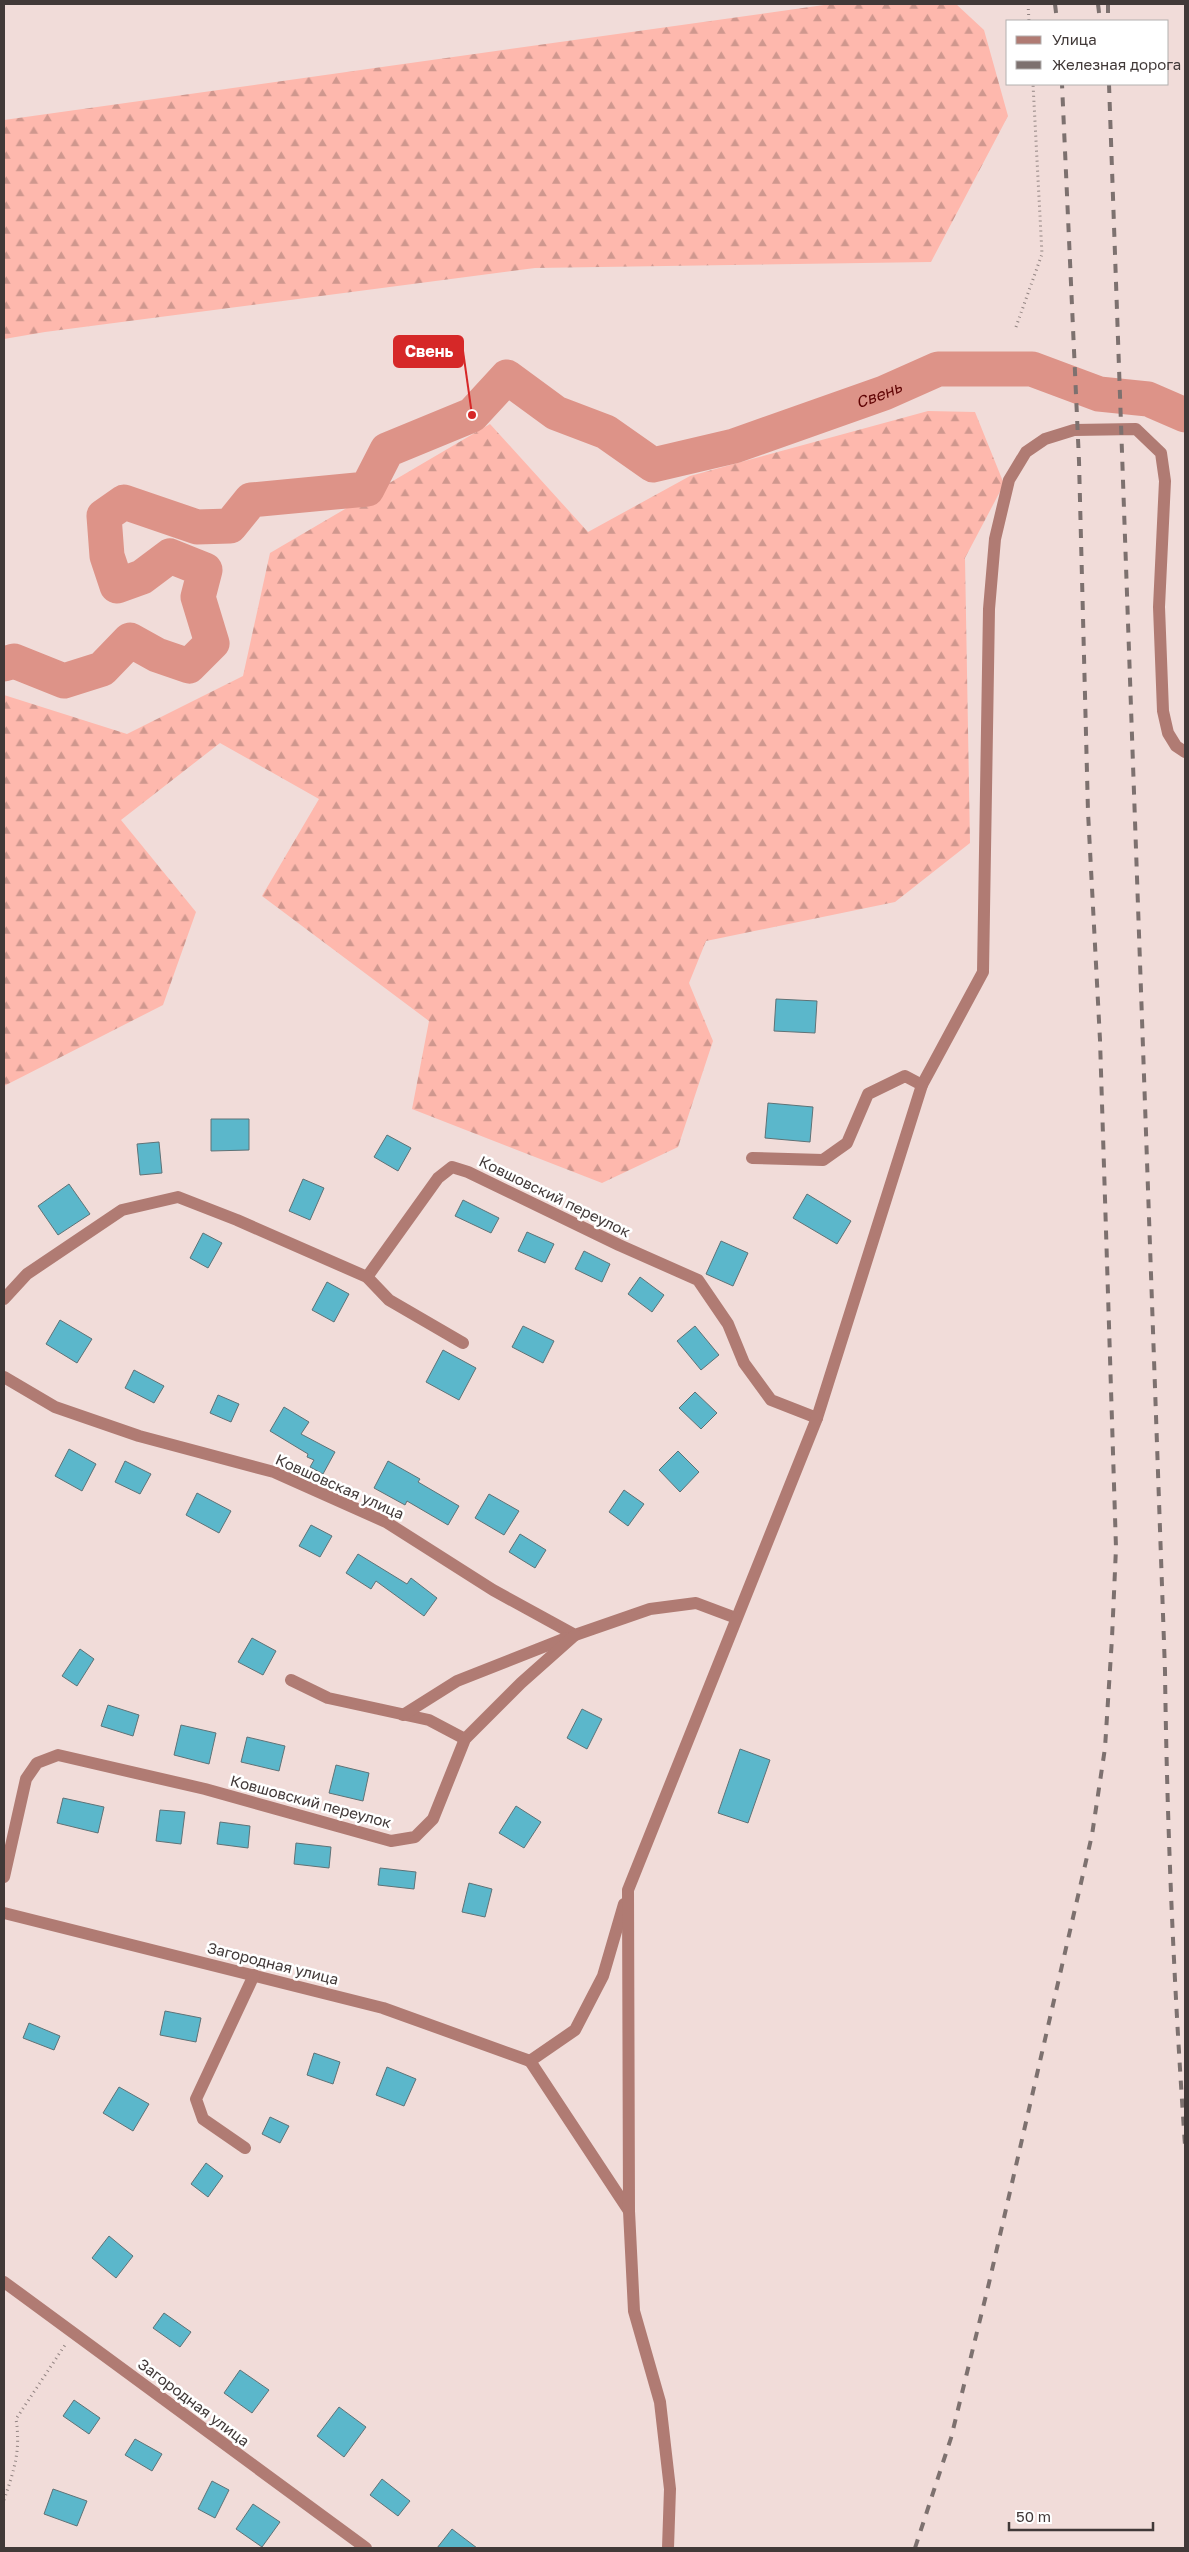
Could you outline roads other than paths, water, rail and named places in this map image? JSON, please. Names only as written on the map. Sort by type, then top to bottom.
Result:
[{"type":"street","points":[[629,2211],[530,2061],[575,2030],[602,1976],[628,1890],[817,1418],[922,1086],[983,972],[989,609],[995,539],[1009,480],[1026,452],[1045,439],[1074,430],[1136,429],[1161,453],[1165,481],[1159,607],[1163,711],[1168,733],[1176,746],[1185,752]]},
{"type":"street","points":[[752,1158],[823,1160],[847,1143],[868,1094],[905,1076],[922,1086]]},
{"type":"street","name":"Ковшовский переулок","points":[[367,1278],[438,1178],[452,1168],[468,1172],[619,1245],[698,1280],[728,1324],[744,1363],[771,1400],[817,1418]]},
{"type":"street","points":[[4,1299],[27,1274],[122,1210],[178,1197],[237,1220],[367,1278],[389,1300],[462,1343]]},
{"type":"street","name":"Ковшовская улица","points":[[4,1377],[55,1407],[139,1436],[274,1472],[386,1522],[493,1590],[575,1635]]},
{"type":"street","points":[[402,1715],[457,1681],[575,1635],[650,1610],[696,1603],[736,1618]]},
{"type":"street","name":"Ковшовский переулок","points":[[4,1877],[26,1779],[37,1763],[58,1755],[205,1789],[391,1841],[415,1837],[433,1819],[465,1739],[521,1683],[575,1635]]},
{"type":"street","points":[[291,1680],[328,1698],[429,1720],[465,1739]]},
{"type":"street","points":[[628,1890],[629,2211],[634,2312],[662,2412],[670,2489],[668,2548]]},
{"type":"street","name":"Загородная улица","points":[[4,1914],[383,2008],[530,2061]]},
{"type":"street","points":[[245,2148],[203,2119],[196,2099],[254,1975]]},
{"type":"street","name":"Загородная улица","points":[[4,2282],[366,2548]]},
{"type":"waterway","name":"Свень","points":[[4,664],[14,661],[64,681],[102,669],[130,640],[157,655],[189,666],[212,643],[198,597],[205,570],[170,556],[142,577],[117,586],[107,556],[104,516],[124,502],[197,527],[230,526],[251,500],[367,489],[387,450],[472,415],[507,377],[556,413],[606,432],[653,465],[734,446],[884,393],[938,369],[1032,369],[1099,394],[1148,399],[1185,415]]},
{"type":"railway","points":[[1055,4],[1057,20]]},
{"type":"railway","points":[[1098,4],[1100,20]]},
{"type":"railway","points":[[1108,4],[1108,20]]},
{"type":"railway","points":[[915,2548],[951,2438],[989,2283],[1092,1835],[1105,1748],[1112,1638],[1116,1548],[1100,1040],[1088,812],[1079,461],[1062,85]]},
{"type":"railway","points":[[1109,85],[1165,1671],[1169,1849],[1185,2145]]},
{"type":"place","name":"Свень","points":[[472,415]]}]
